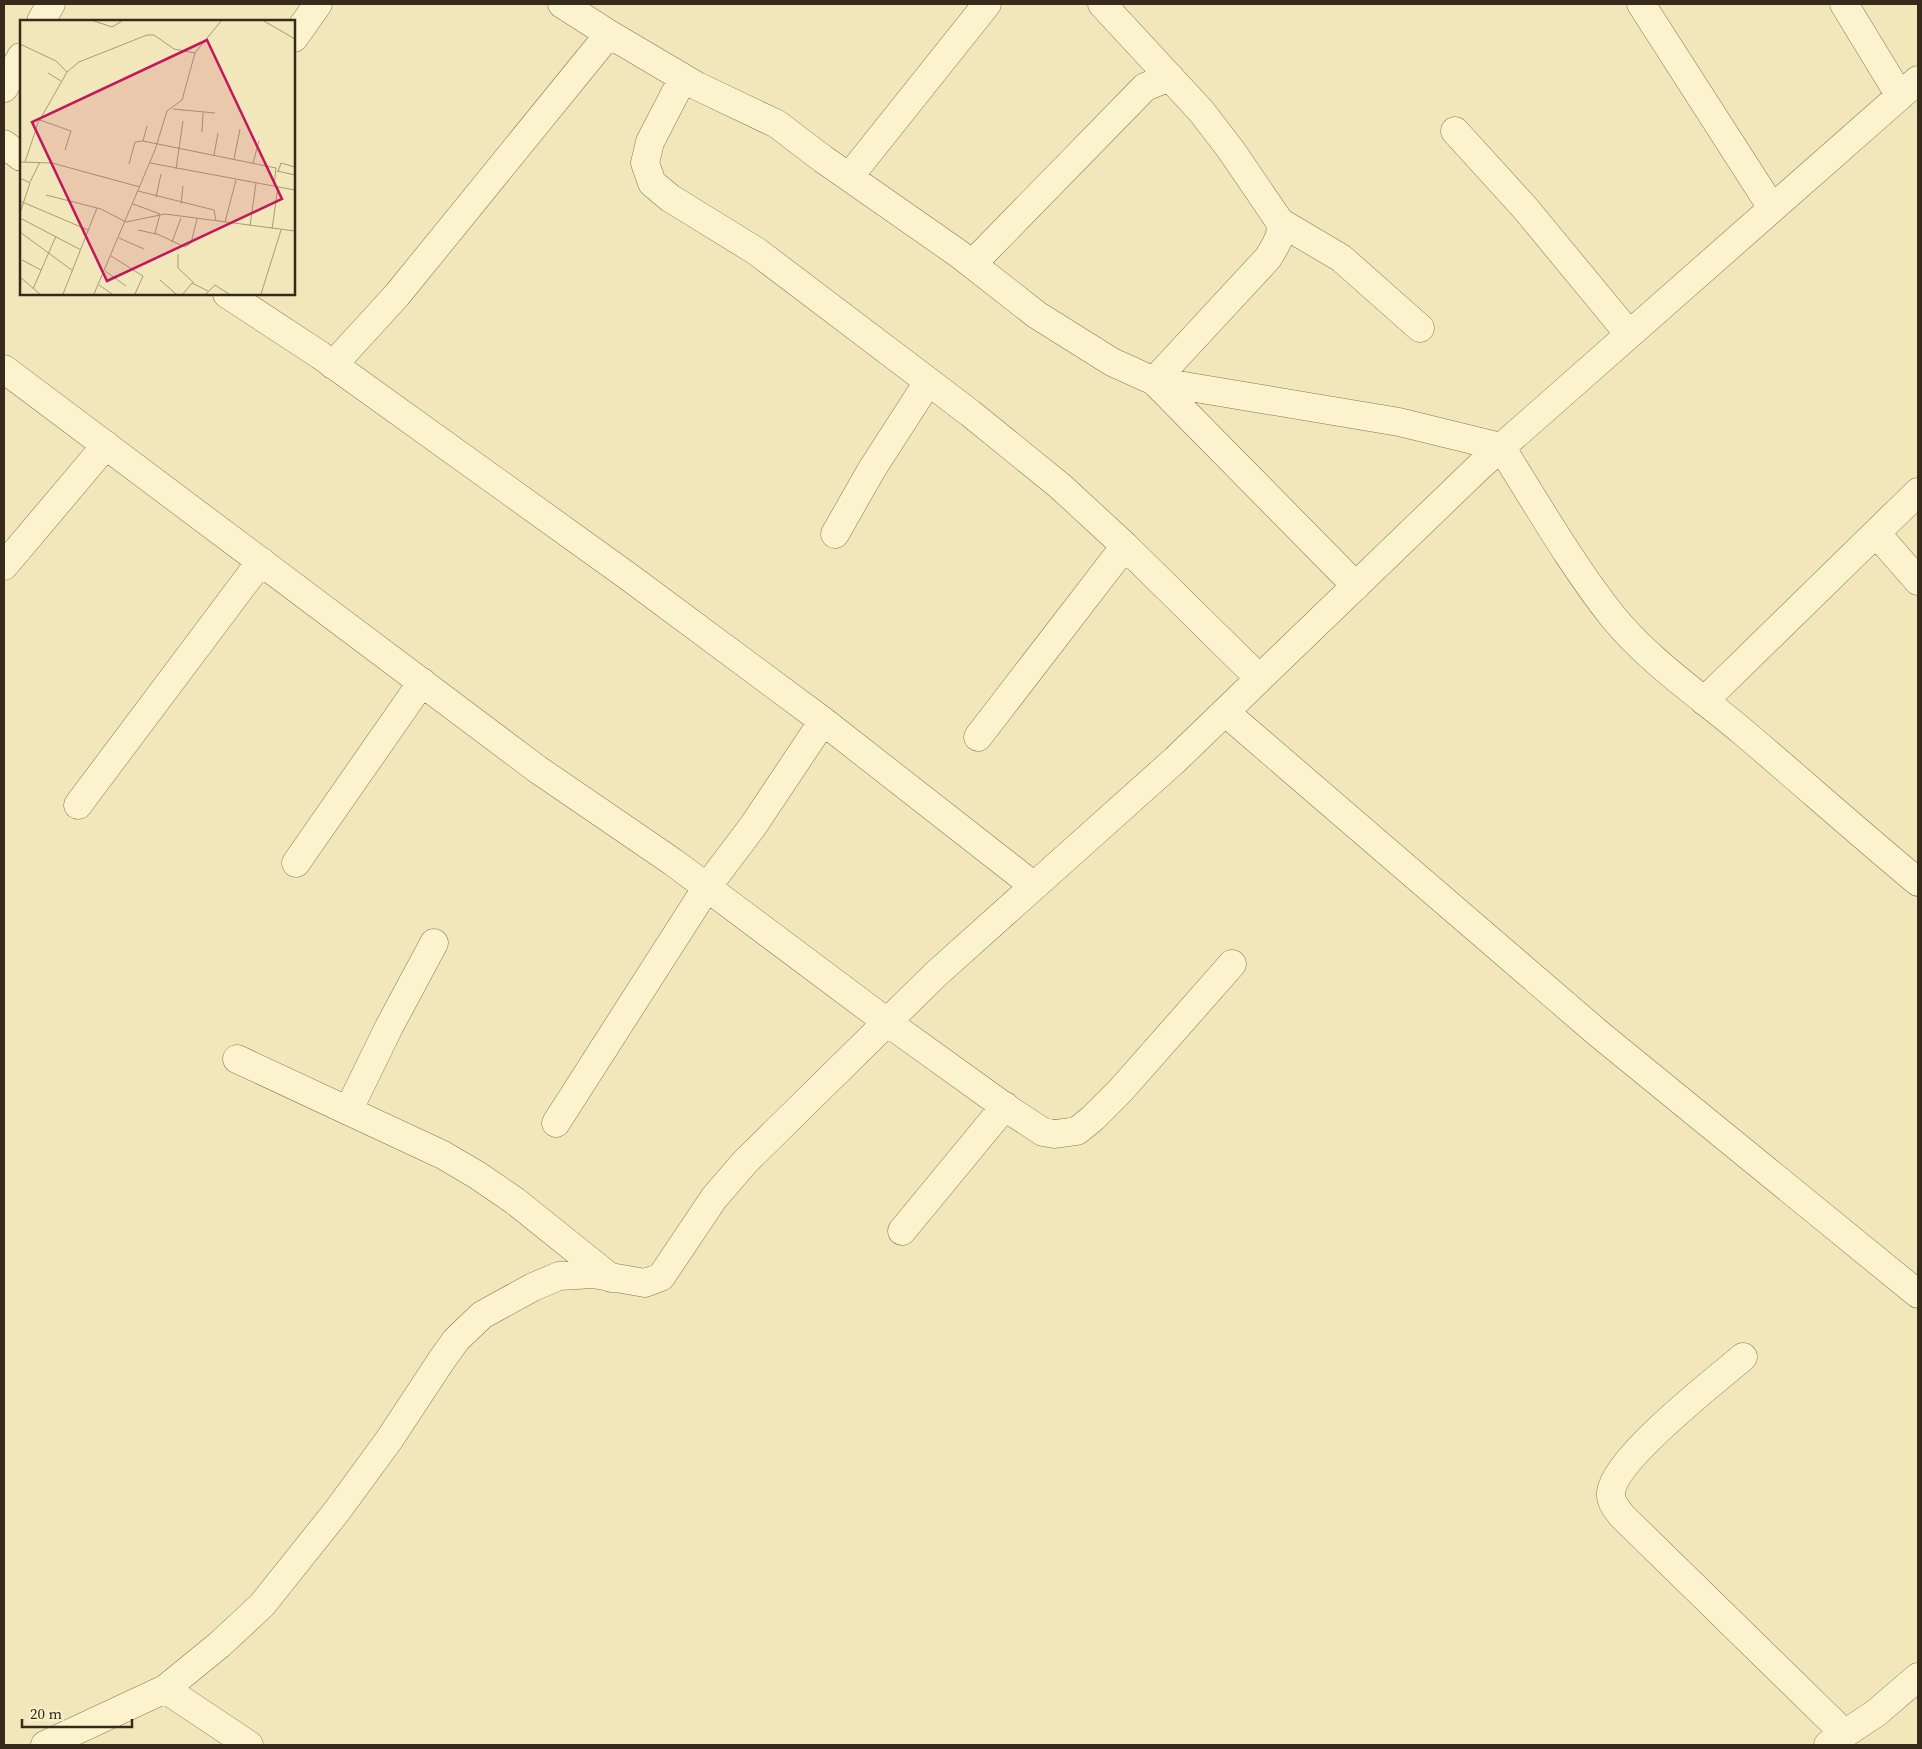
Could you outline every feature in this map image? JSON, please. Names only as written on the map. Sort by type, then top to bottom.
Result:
[{"type":"street","points":[[42,20],[51,4]]},
{"type":"street","points":[[295,37],[318,4]]},
{"type":"street","points":[[562,4],[697,86],[777,124],[959,254],[1037,315],[1112,362],[1154,382],[1399,422],[1501,447],[1582,576],[1615,618],[1668,672],[1742,731],[1918,882]]},
{"type":"street","points":[[849,177],[987,4]]},
{"type":"street","points":[[1102,4],[1201,111],[1231,150],[1280,222],[1341,258],[1420,328]]},
{"type":"street","points":[[1641,4],[1772,208]]},
{"type":"street","points":[[45,1745],[165,1689],[219,1645],[262,1605],[372,1464],[441,1361],[470,1326],[482,1315],[533,1287],[559,1276],[593,1274],[645,1283],[661,1278],[714,1198],[745,1162],[936,974],[1175,760],[1501,447],[1909,88],[1844,4]]},
{"type":"street","points":[[333,365],[397,295],[609,34]]},
{"type":"street","points":[[4,88],[20,59]]},
{"type":"street","points":[[980,255],[1145,87],[1170,77]]},
{"type":"street","points":[[683,78],[650,142],[645,163],[652,183],[670,198],[756,251],[928,382],[1060,486],[1125,546],[1260,678]]},
{"type":"street","points":[[1455,131],[1525,208],[1629,334]]},
{"type":"street","points":[[1154,382],[1268,258],[1281,234],[1280,222]]},
{"type":"street","points":[[228,295],[333,365],[629,577],[823,720],[1034,886]]},
{"type":"street","points":[[4,369],[262,561],[537,770],[674,862],[887,1022],[1043,1132],[1055,1134],[1077,1132],[1121,1090],[1232,964]]},
{"type":"street","points":[[835,534],[872,469],[928,382]]},
{"type":"street","points":[[1154,382],[1356,586]]},
{"type":"street","points":[[4,566],[106,445]]},
{"type":"street","points":[[1704,701],[1918,492]]},
{"type":"street","points":[[1876,533],[1918,582]]},
{"type":"street","points":[[978,737],[1125,546]]},
{"type":"street","points":[[78,805],[262,561]]},
{"type":"street","points":[[296,863],[422,682]]},
{"type":"street","points":[[1224,712],[1599,1034],[1918,1294]]},
{"type":"street","points":[[556,1123],[707,887],[753,826],[823,720]]},
{"type":"street","points":[[348,1112],[389,1027],[434,943]]},
{"type":"street","points":[[237,1059],[443,1155],[515,1200],[611,1278]]},
{"type":"street","points":[[902,1231],[1005,1106]]},
{"type":"street","points":[[1743,1357],[1674,1415],[1629,1460],[1613,1486],[1612,1502],[1622,1516],[1837,1740],[1876,1713],[1918,1677]]},
{"type":"street","points":[[165,1689],[249,1745]]}]
